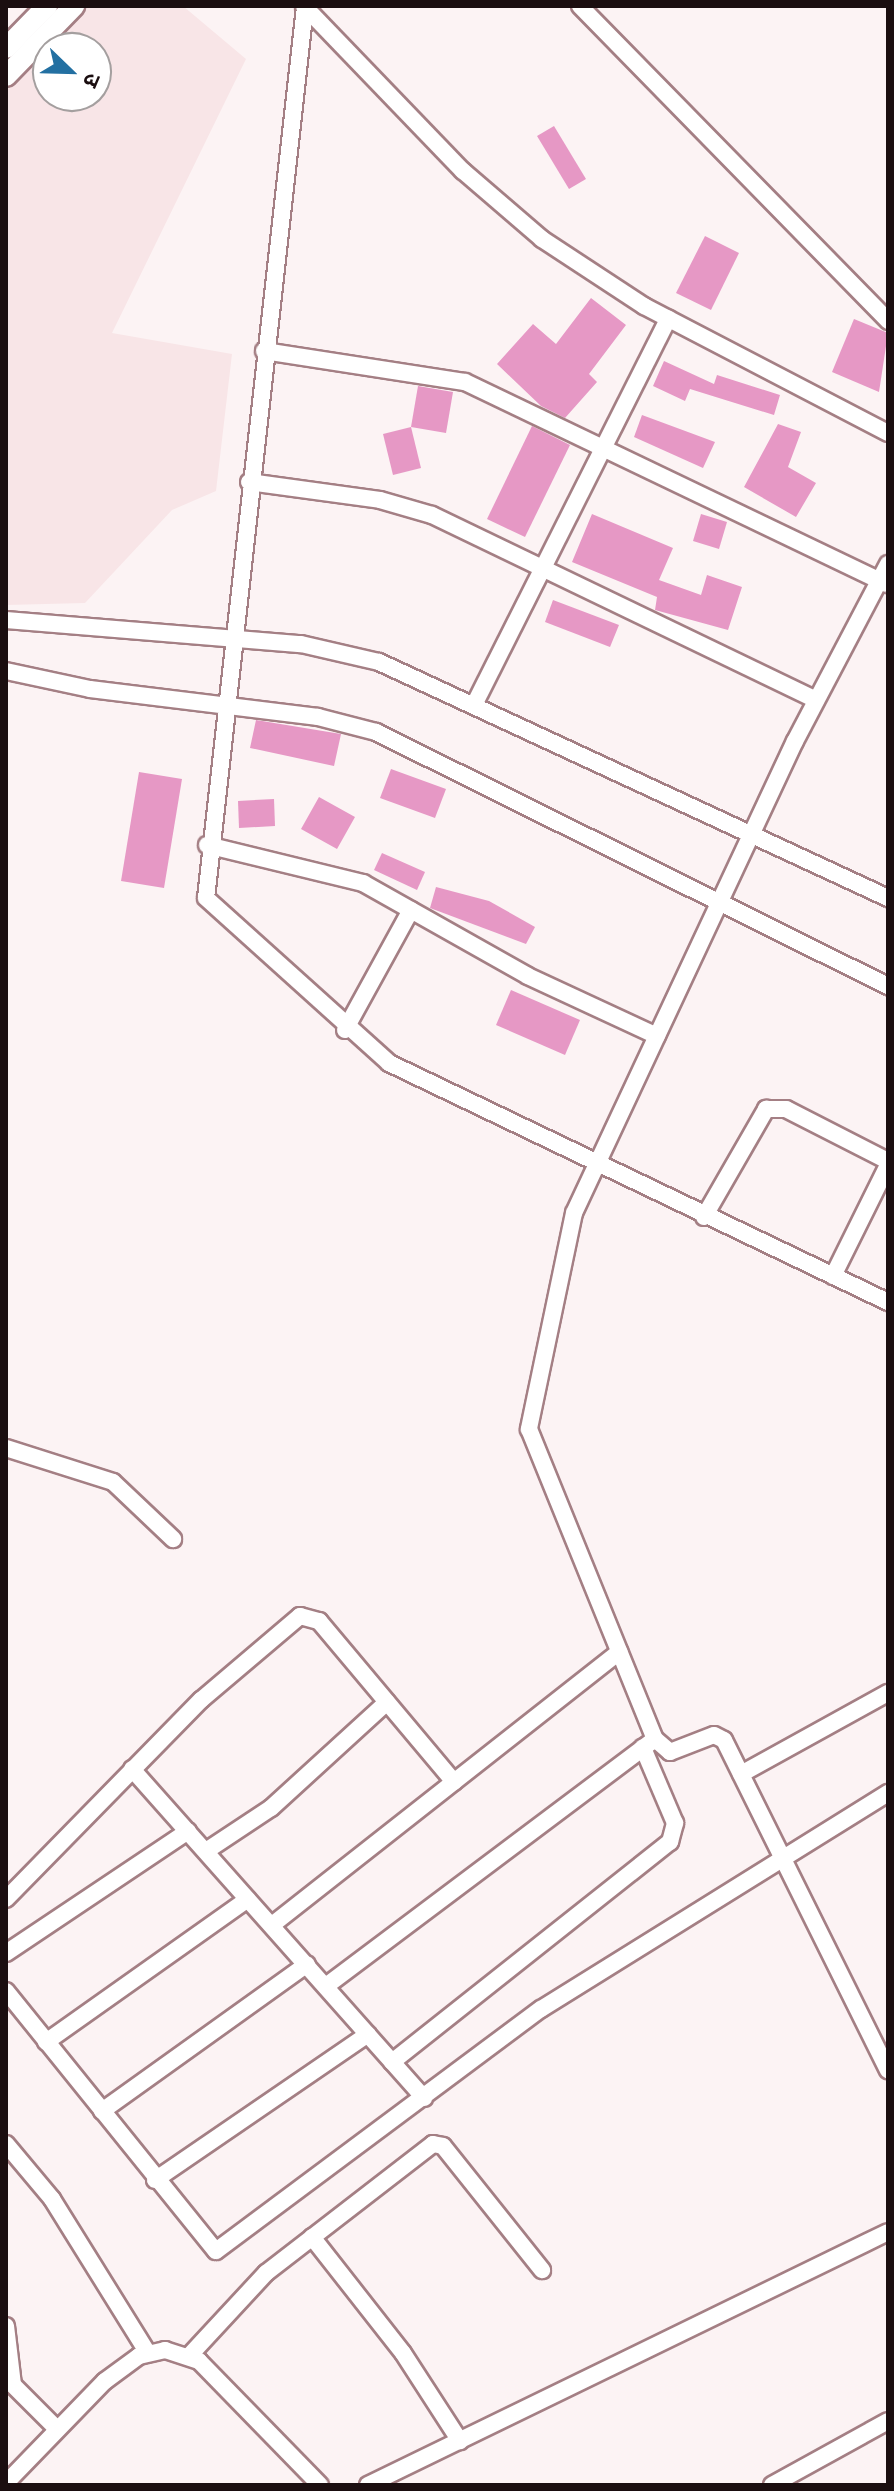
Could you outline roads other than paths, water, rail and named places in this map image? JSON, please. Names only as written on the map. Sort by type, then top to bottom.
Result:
[{"type":"street","points":[[6,48],[47,6]]},
{"type":"street","points":[[6,76],[74,6]]},
{"type":"street","points":[[305,6],[499,205],[668,319],[888,433]]},
{"type":"street","points":[[305,6],[207,845],[204,887],[214,911],[345,1030],[389,1063],[596,1167],[888,1302]]},
{"type":"street","points":[[580,6],[888,321]]},
{"type":"street","points":[[476,701],[545,570],[668,319]]},
{"type":"street","points":[[264,351],[433,373],[606,447],[884,582]]},
{"type":"street","points":[[249,482],[396,504],[545,570],[816,700]]},
{"type":"street","points":[[392,2062],[670,1842],[675,1823],[619,1652],[529,1429],[566,1238],[753,831],[816,700],[884,582],[888,564]]},
{"type":"street","points":[[6,620],[231,637],[337,650],[476,701],[888,898]]},
{"type":"street","points":[[6,671],[376,732],[888,986]]},
{"type":"street","points":[[207,845],[335,871],[657,1036]]},
{"type":"street","points":[[345,1030],[411,910]]},
{"type":"street","points":[[704,1217],[766,1109],[786,1109],[888,1163],[833,1276]]},
{"type":"street","points":[[6,1448],[113,1482],[173,1539]]},
{"type":"street","points":[[6,1899],[132,1769],[300,1616],[319,1621],[454,1782]]},
{"type":"street","points":[[272,1925],[619,1652]]},
{"type":"street","points":[[741,1774],[888,1693]]},
{"type":"street","points":[[206,1851],[271,1808],[387,1702]]},
{"type":"street","points":[[649,1744],[675,1752],[718,1735],[741,1774],[888,2070]]},
{"type":"street","points":[[326,1986],[649,1744]]},
{"type":"street","points":[[132,1769],[424,2098]]},
{"type":"street","points":[[6,1991],[155,2180],[216,2251],[530,2017],[780,1854],[888,1793]]},
{"type":"street","points":[[6,1953],[188,1831]]},
{"type":"street","points":[[46,2042],[248,1899]]},
{"type":"street","points":[[102,2111],[307,1964]]},
{"type":"street","points":[[155,2180],[368,2034]]},
{"type":"street","points":[[6,2144],[52,2199],[148,2353]]},
{"type":"street","points":[[190,2355],[245,2292],[312,2237],[439,2144],[542,2270]]},
{"type":"street","points":[[368,2485],[888,2232]]},
{"type":"street","points":[[312,2237],[460,2441]]},
{"type":"street","points":[[6,2326],[10,2379],[56,2428]]},
{"type":"street","points":[[6,2483],[56,2428],[148,2353],[190,2355],[320,2485]]},
{"type":"street","points":[[772,2485],[888,2421]]}]
